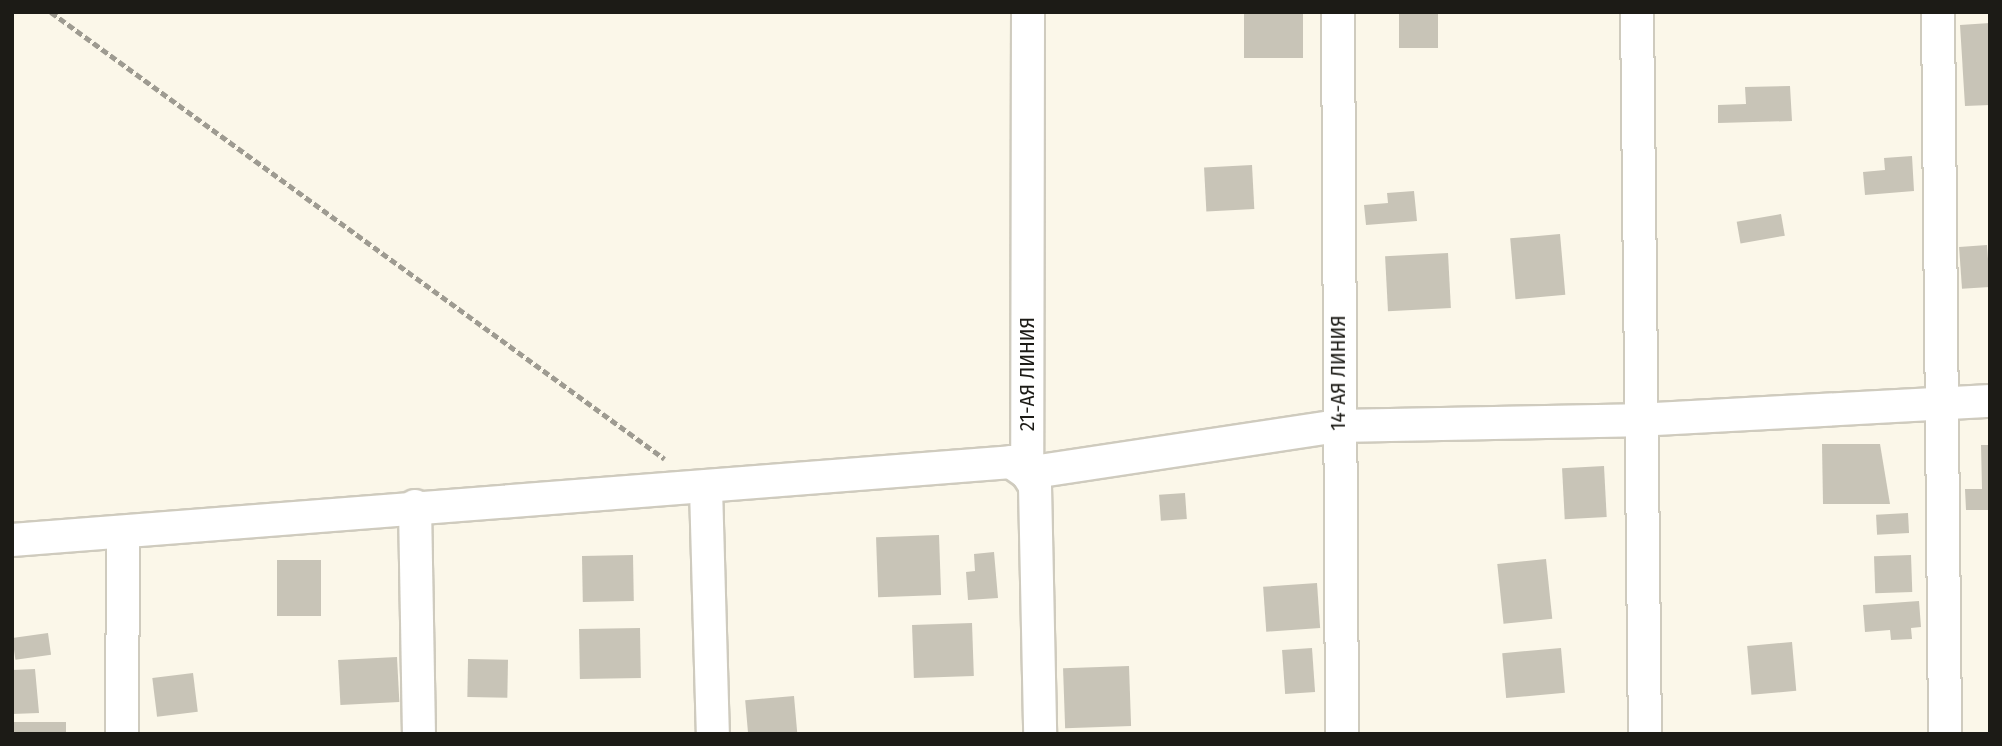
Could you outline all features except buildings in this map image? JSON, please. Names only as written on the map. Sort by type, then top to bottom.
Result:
[{"type":"street","name":"21-АЯ ЛИНИЯ","points":[[1028,12],[1027,473],[1035,486],[1040,734]]},
{"type":"street","name":"14-АЯ ЛИНИЯ","points":[[1338,12],[1338,426],[1342,734]]},
{"type":"street","points":[[1637,12],[1637,420],[1645,734]]},
{"type":"street","points":[[1938,12],[1938,404],[1945,734]]},
{"type":"street","points":[[12,540],[415,506],[706,488],[1011,462],[1027,473],[1338,426],[1637,420],[1990,401]]},
{"type":"street","points":[[706,488],[713,734]]},
{"type":"street","points":[[415,506],[419,734]]},
{"type":"street","points":[[122,734],[123,532]]},
{"type":"path","points":[[51,12],[706,488]]}]
